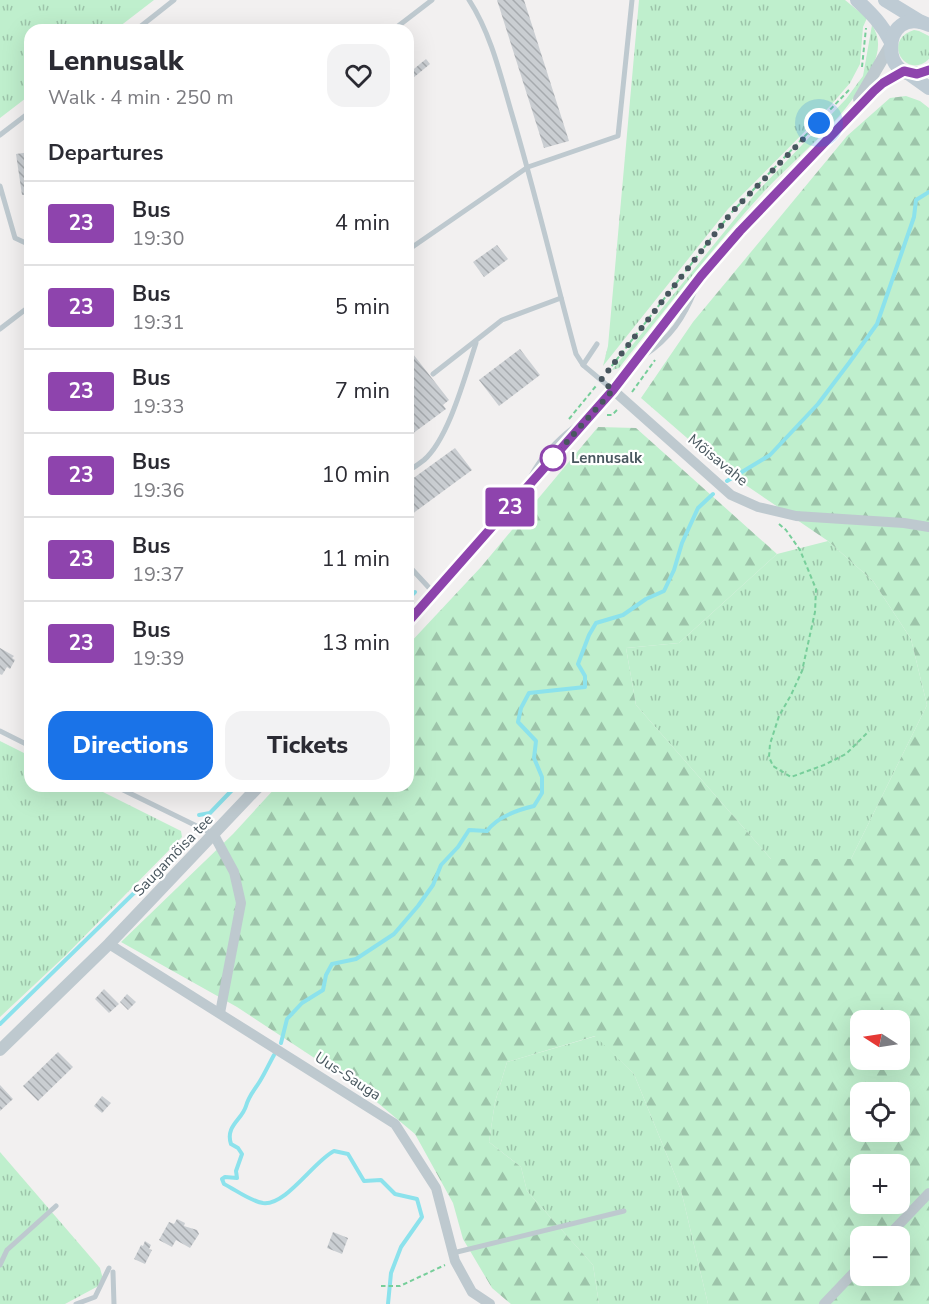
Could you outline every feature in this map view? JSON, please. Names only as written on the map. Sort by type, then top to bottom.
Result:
[{"type":"main road","points":[[857,0],[884,29],[894,62],[929,88]]},
{"type":"main road","points":[[885,0],[925,23]]},
{"type":"main road","points":[[890,44],[894,33],[904,24],[912,21],[925,23]]},
{"type":"main road","points":[[905,71],[917,74],[929,70]]},
{"type":"street","points":[[845,120],[869,83],[890,44]]},
{"type":"street","points":[[414,615],[613,390],[701,276],[740,231],[883,83],[905,71]]},
{"type":"street","name":"Mõisavahe","points":[[613,390],[731,495],[758,507],[796,516],[904,523],[929,527]]},
{"type":"street","name":"Saugamõisa tee","points":[[0,1050],[109,944],[253,792]]},
{"type":"street","points":[[214,835],[234,872],[242,903],[220,1012]]},
{"type":"street","name":"Uus-Sauga","points":[[109,944],[395,1124],[436,1188],[454,1257],[472,1292],[490,1304]]},
{"type":"street","points":[[898,1226],[929,1193]]},
{"type":"street","points":[[824,1304],[850,1277]]},
{"type":"lane","points":[[144,24],[174,0]]},
{"type":"lane","points":[[401,24],[432,0]]},
{"type":"lane","points":[[469,0],[480,17],[501,77],[528,167],[576,354],[583,365],[613,390]]},
{"type":"lane","points":[[414,246],[528,167],[618,136],[632,0]]},
{"type":"lane","points":[[0,135],[24,117]]},
{"type":"lane","points":[[0,186],[15,238],[24,242]]},
{"type":"lane","points":[[433,374],[502,320],[561,298]]},
{"type":"lane","points":[[0,329],[24,311]]},
{"type":"lane","points":[[414,467],[425,459],[441,439],[463,384],[476,342]]},
{"type":"lane","points":[[583,365],[597,344]]},
{"type":"lane","points":[[414,571],[434,593]]},
{"type":"lane","points":[[0,731],[24,743]]},
{"type":"lane","points":[[127,792],[214,835]]},
{"type":"lane","points":[[0,1265],[7,1250],[56,1206]]},
{"type":"lane","points":[[454,1257],[624,1210]]},
{"type":"lane","points":[[76,1304],[95,1297],[111,1270],[114,1304]]},
{"type":"path","points":[[861,71],[865,32],[869,21]]},
{"type":"path","points":[[565,425],[731,213],[850,89]]},
{"type":"path","points":[[758,507],[786,530],[800,550],[816,589],[815,612],[802,670],[773,729],[769,757],[773,766],[791,777],[802,774],[846,754],[869,730]]},
{"type":"path","points":[[381,1286],[400,1286],[454,1257]]},
{"type":"green space","points":[[0,0],[154,0],[123,24],[24,24],[24,100],[0,118]]},
{"type":"green space","points":[[639,0],[845,0],[867,18],[863,27],[860,64],[850,83],[728,209],[603,366],[608,346]]},
{"type":"green space","points":[[872,25],[878,41],[876,57],[865,80],[839,117],[759,197],[619,368],[612,370],[755,194],[846,99],[863,76]]},
{"type":"green space","points":[[914,30],[929,36],[929,59],[912,65],[900,57],[898,49],[899,42],[904,35]]},
{"type":"green space","points":[[906,96],[920,101],[929,108],[929,1304],[708,1304],[681,1190],[634,1074],[595,1036],[507,1062],[495,1102],[489,1142],[521,1167],[527,1191],[593,1265],[599,1304],[511,1304],[492,1288],[463,1239],[453,1203],[415,1134],[360,1088],[237,1007],[121,942],[233,834],[272,792],[414,792],[414,639],[481,567],[598,427],[636,428],[777,554],[679,643],[626,648],[636,705],[771,859],[851,859],[927,705],[911,639],[873,581],[828,541],[725,471],[641,398],[693,322],[847,136],[890,98]]},
{"type":"green space","points":[[828,541],[873,581],[911,639],[927,705],[851,859],[771,859],[636,705],[626,648],[679,643],[777,554]]},
{"type":"green space","points":[[0,741],[24,753],[24,792],[103,792],[181,831],[182,837],[66,955],[0,1017]]},
{"type":"green space","points":[[596,1036],[634,1074],[681,1190],[708,1304],[599,1304],[593,1265],[527,1191],[521,1167],[489,1142],[495,1102],[507,1062]]},
{"type":"green space","points":[[0,1152],[100,1268],[104,1283],[65,1304],[0,1304]]},
{"type":"building","points":[[497,0],[524,0],[569,141],[544,148]]},
{"type":"building","points":[[426,59],[430,64],[414,77],[414,69]]},
{"type":"building","points":[[24,153],[24,195],[22,195],[16,154]]},
{"type":"building","points":[[497,245],[508,259],[484,277],[473,262]]},
{"type":"building","points":[[520,349],[540,375],[499,406],[479,380]]},
{"type":"building","points":[[414,355],[449,400],[443,405],[446,409],[414,433]]},
{"type":"building","points":[[455,448],[472,470],[414,513],[414,478]]},
{"type":"building","points":[[0,648],[14,656],[12,658],[15,660],[10,669],[7,667],[2,675],[0,674]]},
{"type":"building","points":[[104,989],[119,1004],[109,1013],[95,999]]},
{"type":"building","points":[[127,994],[136,1002],[128,1010],[120,1002]]},
{"type":"building","points":[[58,1052],[73,1067],[38,1101],[23,1086]]},
{"type":"building","points":[[0,1085],[13,1099],[0,1111]]},
{"type":"building","points":[[102,1096],[111,1103],[102,1113],[94,1106]]},
{"type":"building","points":[[177,1219],[185,1223],[184,1226],[197,1230],[199,1234],[190,1248],[176,1240],[172,1247],[159,1240],[169,1222],[174,1224]]},
{"type":"building","points":[[333,1232],[348,1238],[342,1254],[327,1248]]},
{"type":"building","points":[[145,1241],[151,1245],[149,1249],[152,1250],[145,1264],[134,1259]]},
{"type":"waterway","points":[[727,481],[770,455],[818,404],[877,324],[914,217],[916,200],[929,192]]},
{"type":"waterway","points":[[281,1043],[287,1019],[302,1003],[323,990],[326,975],[332,964],[356,959],[394,934],[418,906],[433,885],[441,865],[458,847],[469,830],[487,831],[508,815],[534,806],[542,793],[542,777],[534,758],[536,741],[518,722],[521,708],[529,693],[585,687],[585,676],[578,664],[596,623],[623,615],[646,599],[664,591],[698,508],[713,494]]},
{"type":"waterway","points":[[199,815],[210,813],[230,792]]},
{"type":"waterway","points":[[0,1024],[179,849]]},
{"type":"waterway","points":[[274,1055],[230,1132],[231,1144],[242,1154],[236,1171],[237,1178],[225,1177],[222,1179],[224,1184],[253,1200],[263,1203],[272,1202],[290,1191],[334,1151],[348,1154],[364,1181],[381,1180],[395,1194],[417,1199],[422,1217],[401,1247],[391,1273],[388,1304]]},
{"type":"bus line","name":"23","points":[[414,615],[613,390],[701,276],[740,231],[883,83],[904,71],[917,74],[929,70]]},
{"type":"place","name":"Lennusalk","points":[[553,458]]},
{"type":"route","points":[[553,458],[549,462],[613,390],[601,380],[731,213],[819,123]]}]
